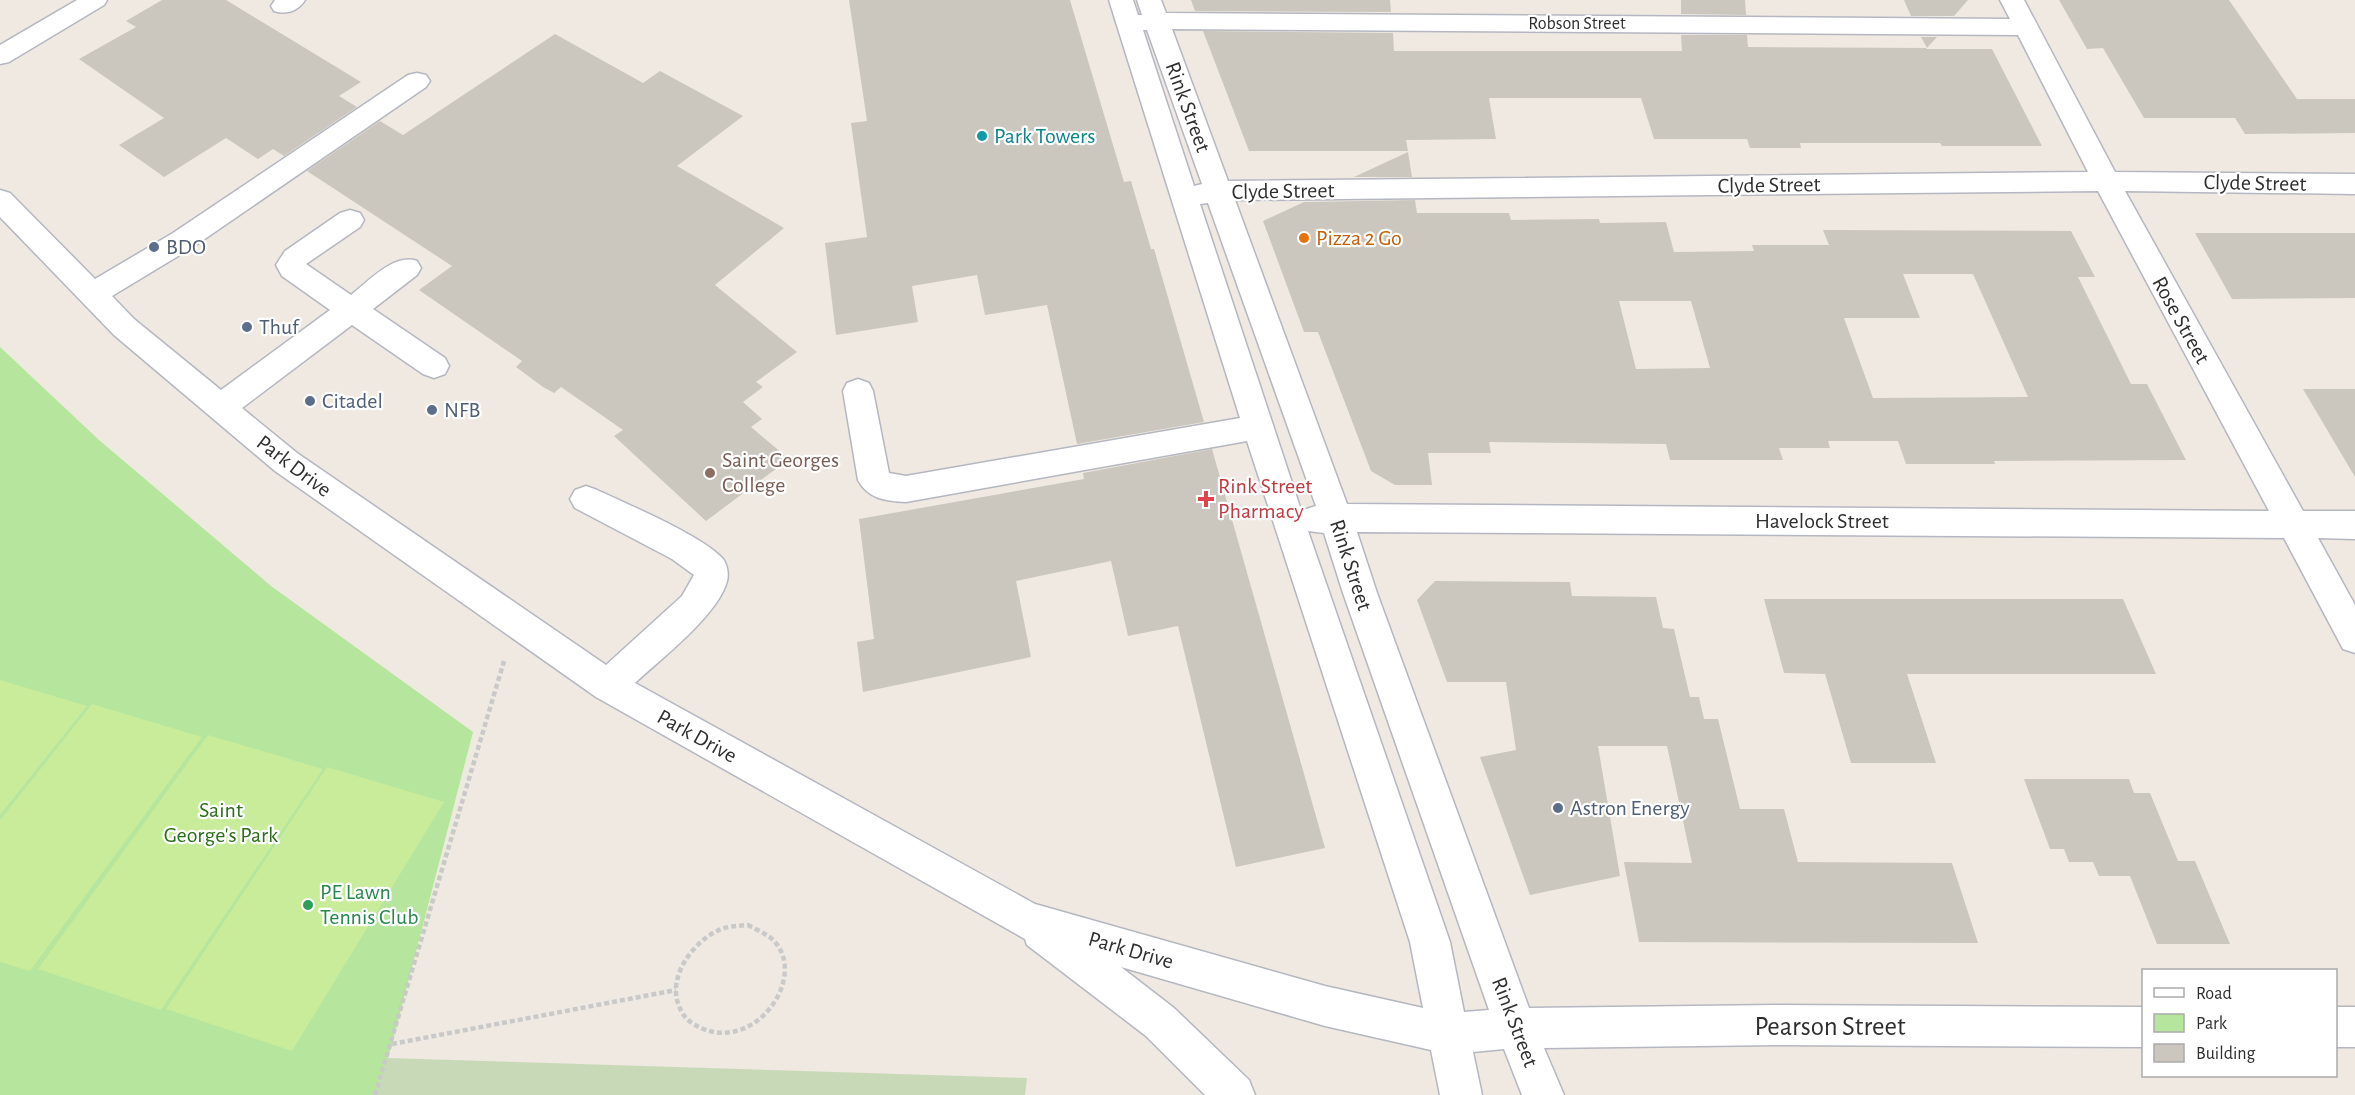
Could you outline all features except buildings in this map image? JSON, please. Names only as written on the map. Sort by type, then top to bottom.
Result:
[{"type":"street","points":[[0,56],[95,0]]},
{"type":"street","name":"Rose Street","points":[[2012,0],[2106,181],[2355,638]]},
{"type":"street","name":"Rink Street","points":[[1153,11],[1202,148],[1220,191],[1336,518],[1359,593],[1516,1028],[1543,1095]]},
{"type":"street","name":"Robson Street","points":[[1125,12],[2025,27]]},
{"type":"street","name":"Rink Street","points":[[1125,12],[1289,523],[1430,942],[1461,1095]]},
{"type":"street","points":[[91,296],[183,240],[417,81]]},
{"type":"street","name":"Clyde Street","points":[[1184,197],[1220,191],[2106,181],[2355,184]]},
{"type":"street","name":"Park Drive","points":[[0,200],[91,296],[124,327],[286,462],[608,686],[1028,921],[1325,1006],[1449,1034],[1516,1028]]},
{"type":"street","points":[[350,220],[295,258],[290,266],[434,366]]},
{"type":"street","points":[[220,408],[407,268]]},
{"type":"street","points":[[858,391],[874,480],[887,488],[906,489],[1258,426]]},
{"type":"street","points":[[586,499],[684,549],[711,569],[711,580],[694,606],[608,686]]},
{"type":"street","name":"Havelock Street","points":[[1289,523],[1336,518],[2355,525]]},
{"type":"street","points":[[1028,921],[1160,1022],[1234,1095]]},
{"type":"street","name":"Pearson Street","points":[[1516,1028],[2142,1027]]},
{"type":"street","points":[[2337,1027],[2355,1028]]},
{"type":"path","points":[[375,1095],[516,623]]},
{"type":"path","points":[[748,925],[763,930],[775,940],[783,954],[786,970],[782,990],[773,1007],[759,1022],[741,1032],[722,1035],[704,1032],[689,1022],[680,1008],[676,990],[678,973],[687,956],[699,942],[714,932],[731,926],[748,925]]},
{"type":"path","points":[[392,1044],[676,990]]},
{"type":"green space","name":"Saint George's Park","points":[[0,347],[99,440],[271,586],[473,732],[392,1044],[375,1095],[0,1095]]},
{"type":"green space","points":[[0,680],[87,706],[0,815]]},
{"type":"green space","points":[[92,704],[202,737],[30,971],[0,962],[0,820]]},
{"type":"green space","name":"PE Lawn Tennis Club","points":[[208,735],[323,769],[161,1010],[38,969]]},
{"type":"green space","name":"PE Lawn Tennis Club","points":[[327,767],[444,802],[292,1051],[166,1009]]},
{"type":"green space","points":[[387,1058],[1027,1078],[1025,1095],[375,1095]]},
{"type":"place","name":"Park Towers","points":[[982,136]]},
{"type":"place","name":"Pizza 2 Go","points":[[1304,238]]},
{"type":"place","name":"BDO","points":[[154,247]]},
{"type":"place","name":"Thuf","points":[[247,327]]},
{"type":"place","name":"Citadel","points":[[310,401]]},
{"type":"place","name":"NFB","points":[[432,410]]},
{"type":"place","name":"Saint Georges College","points":[[710,473]]},
{"type":"place","name":"Rink Street Pharmacy","points":[[1206,499]]},
{"type":"place","name":"Astron Energy","points":[[1558,808]]},
{"type":"place","name":"PE Lawn Tennis Club","points":[[308,905]]}]
